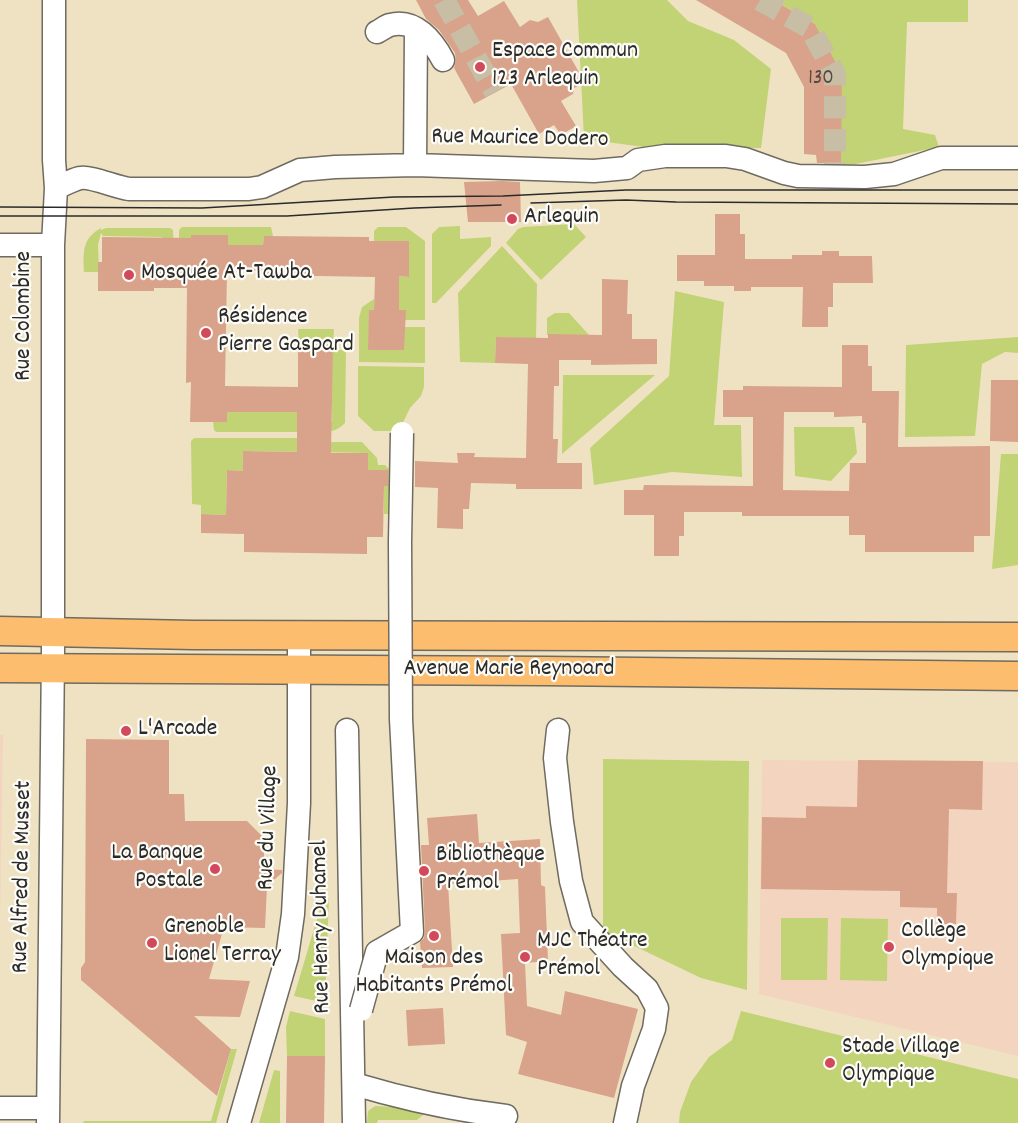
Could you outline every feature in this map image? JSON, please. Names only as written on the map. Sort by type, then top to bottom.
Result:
[{"type":"main road","name":"Avenue Marie Reynoard","points":[[0,631],[193,635],[1018,638]]},
{"type":"main road","name":"Avenue Marie Reynoard","points":[[0,668],[545,670],[1018,676]]},
{"type":"street","name":"Rue Colombine","points":[[53,632],[53,245],[56,188],[54,0]]},
{"type":"street","points":[[377,32],[389,25],[404,25],[428,37],[445,58],[416,76]]},
{"type":"street","points":[[415,165],[416,29]]},
{"type":"street","name":"Rue Maurice Dodero","points":[[56,188],[80,178],[93,179],[111,186],[129,189],[262,188],[287,175],[310,168],[415,165],[594,171],[627,168],[638,160],[665,156],[726,156],[746,159],[791,174],[865,177],[894,174],[941,158],[1018,158]]},
{"type":"street","points":[[0,245],[53,245]]},
{"type":"street","points":[[357,1014],[377,952],[412,932],[401,719],[402,433]]},
{"type":"street","name":"Rue Alfred de Musset","points":[[48,1116],[53,632]]},
{"type":"street","name":"Rue du Village","points":[[240,1123],[287,957],[295,892],[299,803],[299,635]]},
{"type":"street","name":"Rue Henry Duhamel","points":[[347,730],[357,1014],[354,1123]]},
{"type":"street","points":[[558,730],[555,758],[562,822],[582,922],[623,968],[646,989],[657,1008],[654,1029],[633,1086],[625,1123]]},
{"type":"street","points":[[354,1084],[473,1118],[506,1116]]},
{"type":"street","points":[[0,1108],[48,1116]]},
{"type":"shaded area","points":[[0,735],[3,735],[0,926]]},
{"type":"shaded area","name":"Collège Olympique","points":[[762,760],[1018,762],[1018,1056],[759,994]]},
{"type":"green space","points":[[577,0],[667,0],[688,21],[734,40],[771,69],[761,148],[644,147],[584,139]]},
{"type":"green space","points":[[773,0],[968,0],[968,22],[907,22],[903,129],[935,135],[939,147],[841,167],[841,73],[815,24]]},
{"type":"green space","points":[[574,224],[586,237],[541,280],[506,243],[518,229],[523,227]]},
{"type":"green space","points":[[460,226],[460,239],[491,237],[491,246],[436,303],[432,303],[432,234],[439,227]]},
{"type":"green space","points":[[182,227],[271,227],[273,236],[264,236],[263,245],[228,245],[228,235],[192,235],[191,259],[179,255],[179,230]]},
{"type":"green space","points":[[378,227],[406,227],[425,241],[425,320],[405,320],[399,310],[399,276],[408,277],[409,241],[374,241],[374,231]]},
{"type":"green space","points":[[101,228],[101,230],[106,228],[170,228],[173,230],[174,251],[163,247],[162,237],[103,236],[101,233],[98,245],[99,272],[84,272],[84,252],[87,241]]},
{"type":"green space","points":[[502,246],[537,284],[536,339],[496,337],[495,363],[460,362],[458,293]]},
{"type":"green space","points":[[675,291],[724,302],[714,425],[741,425],[742,477],[672,472],[594,485],[590,448],[669,376]]},
{"type":"green space","points":[[374,299],[374,310],[369,310],[369,350],[404,350],[404,327],[425,327],[425,363],[359,362],[359,318],[362,307]]},
{"type":"green space","points":[[555,313],[569,313],[589,335],[547,335],[547,318]]},
{"type":"green space","points":[[298,329],[334,329],[333,345],[299,345]]},
{"type":"green space","points":[[1018,337],[1018,353],[1005,352],[982,364],[975,436],[905,437],[906,345]]},
{"type":"green space","points":[[332,350],[346,350],[345,423],[330,431],[311,428],[308,422],[332,422]]},
{"type":"green space","points":[[358,366],[424,367],[424,387],[421,396],[410,408],[399,431],[374,431],[358,416]]},
{"type":"green space","points":[[563,375],[655,375],[562,454]]},
{"type":"green space","points":[[227,412],[297,412],[297,421],[301,421],[298,432],[216,432],[213,422]]},
{"type":"green space","points":[[794,427],[854,427],[857,453],[831,481],[795,476]]},
{"type":"green space","points":[[194,438],[298,438],[328,442],[362,442],[377,458],[378,465],[385,465],[395,475],[395,514],[384,514],[384,470],[368,470],[368,453],[243,451],[243,471],[227,470],[226,515],[201,514],[201,505],[192,504],[191,441]]},
{"type":"green space","points":[[1001,454],[1018,454],[1018,565],[992,569]]},
{"type":"green space","points":[[603,759],[749,761],[747,990],[701,978],[603,931]]},
{"type":"green space","points":[[323,899],[329,899],[325,1003],[294,996]]},
{"type":"green space","points":[[781,918],[828,918],[827,980],[781,980]]},
{"type":"green space","points":[[841,918],[888,919],[887,981],[840,980]]},
{"type":"green space","points":[[290,1011],[325,1019],[325,1056],[287,1056],[286,1027]]},
{"type":"green space","name":"Stade Village Olympique","points":[[741,1011],[1018,1079],[1018,1123],[679,1123],[680,1112],[691,1082],[709,1057],[732,1040]]},
{"type":"green space","points":[[231,1049],[237,1049],[216,1123],[83,1123],[84,1121],[211,1121]]},
{"type":"green space","points":[[274,1070],[280,1071],[280,1123],[259,1123]]},
{"type":"green space","points":[[375,1106],[430,1109],[417,1120],[378,1120],[377,1123],[367,1123],[368,1111]]},
{"type":"building","points":[[416,0],[468,0],[478,16],[504,1],[520,27],[530,20],[538,22],[548,17],[585,83],[574,88],[573,94],[561,101],[576,126],[561,135],[554,125],[539,134],[511,84],[474,104],[454,68],[455,53],[439,30],[426,19]]},
{"type":"building","points":[[696,0],[773,0],[815,24],[842,74],[841,163],[817,163],[816,155],[804,154],[804,87],[786,53]]},
{"type":"building","points":[[464,182],[520,182],[521,222],[468,222]]},
{"type":"building","points":[[715,214],[740,214],[740,234],[745,234],[745,259],[792,259],[792,255],[822,255],[822,251],[839,251],[839,256],[872,256],[873,283],[833,283],[833,307],[828,307],[828,327],[802,327],[803,287],[751,287],[751,291],[734,291],[734,286],[704,286],[704,281],[677,281],[677,255],[715,255]]},
{"type":"building","points":[[191,235],[228,235],[228,245],[263,245],[264,236],[369,237],[369,241],[409,241],[409,277],[399,276],[399,310],[406,310],[404,350],[368,350],[369,310],[374,310],[375,277],[263,275],[263,271],[227,271],[225,386],[298,387],[298,345],[333,345],[331,453],[368,453],[368,470],[388,470],[388,486],[384,486],[383,537],[367,537],[367,554],[244,552],[244,534],[201,533],[201,514],[226,515],[227,470],[243,471],[243,451],[297,452],[297,412],[227,412],[227,422],[190,422],[191,382],[186,383],[187,288],[154,288],[154,291],[98,291],[98,262],[102,262],[102,237],[191,238]]},
{"type":"building","points":[[602,279],[628,280],[627,314],[632,314],[632,339],[657,339],[657,364],[591,365],[591,360],[559,360],[559,386],[554,386],[553,439],[558,439],[557,463],[582,463],[582,489],[516,489],[516,484],[471,483],[469,509],[463,509],[463,529],[437,528],[438,488],[415,487],[415,461],[458,463],[457,453],[475,453],[474,457],[526,458],[528,364],[495,363],[496,337],[548,338],[548,334],[602,335]]},
{"type":"building","points":[[842,345],[868,345],[868,366],[872,366],[872,391],[899,391],[898,447],[990,446],[990,536],[974,536],[974,552],[865,552],[865,535],[849,535],[849,516],[742,516],[742,512],[684,512],[684,536],[679,536],[679,556],[654,556],[654,515],[624,515],[624,490],[643,490],[644,485],[753,486],[753,417],[723,417],[723,390],[743,390],[743,386],[842,387]],"holes":[[[784,412],[834,412],[834,417],[862,416],[862,423],[866,423],[866,463],[850,463],[849,491],[783,490]]]},
{"type":"building","points":[[991,380],[1018,380],[1018,442],[990,441]]},
{"type":"building","name":"Grenoble Lionel Terray","points":[[86,739],[169,740],[169,794],[184,794],[185,821],[247,821],[264,838],[264,869],[282,870],[282,873],[267,886],[265,928],[224,927],[209,979],[250,981],[240,1017],[194,1016],[231,1049],[217,1096],[81,980],[81,968],[85,962]]},
{"type":"building","points":[[858,760],[983,761],[982,810],[949,809],[947,893],[957,893],[956,924],[937,924],[937,908],[900,907],[900,891],[761,889],[762,817],[806,818],[806,806],[857,807]]},
{"type":"building","name":"MJC Théatre Prémol","points":[[477,814],[479,843],[540,839],[541,885],[545,887],[548,961],[525,963],[527,1006],[561,1015],[565,991],[638,1009],[614,1098],[518,1074],[527,1042],[506,1035],[501,934],[520,933],[518,879],[448,884],[453,967],[422,968],[420,942],[424,938],[425,931],[421,845],[429,845],[427,818]]},
{"type":"building","points":[[443,1008],[445,1044],[408,1046],[406,1010]]},
{"type":"building","points":[[287,1056],[325,1056],[324,1123],[286,1123]]},
{"type":"tunnel","points":[[444,0],[495,92]]},
{"type":"tunnel","points":[[760,0],[810,28],[835,74],[835,167]]},
{"type":"tram line","points":[[0,207],[202,208],[394,197],[503,196],[626,190],[1018,190]]},
{"type":"tram line","points":[[531,203],[626,200],[1018,204]]},
{"type":"tram line","points":[[0,216],[287,216],[501,205]]},
{"type":"place","name":"Espace Commun 123 Arlequin","points":[[480,67]]},
{"type":"place","name":"Arlequin","points":[[512,219]]},
{"type":"place","name":"Mosquée At-Tawba","points":[[129,275]]},
{"type":"place","name":"Résidence Pierre Gaspard","points":[[206,333]]},
{"type":"place","name":"L'Arcade","points":[[126,731]]},
{"type":"place","name":"La Banque Postale","points":[[215,869]]},
{"type":"place","name":"Bibliothèque Prémol","points":[[424,871]]},
{"type":"place","name":"Maison des Habitants Prémol","points":[[434,936]]},
{"type":"place","name":"Grenoble Lionel Terray","points":[[152,943]]},
{"type":"place","name":"Collège Olympique","points":[[889,947]]},
{"type":"place","name":"MJC Théatre Prémol","points":[[525,957]]},
{"type":"place","name":"Stade Village Olympique","points":[[830,1063]]}]
